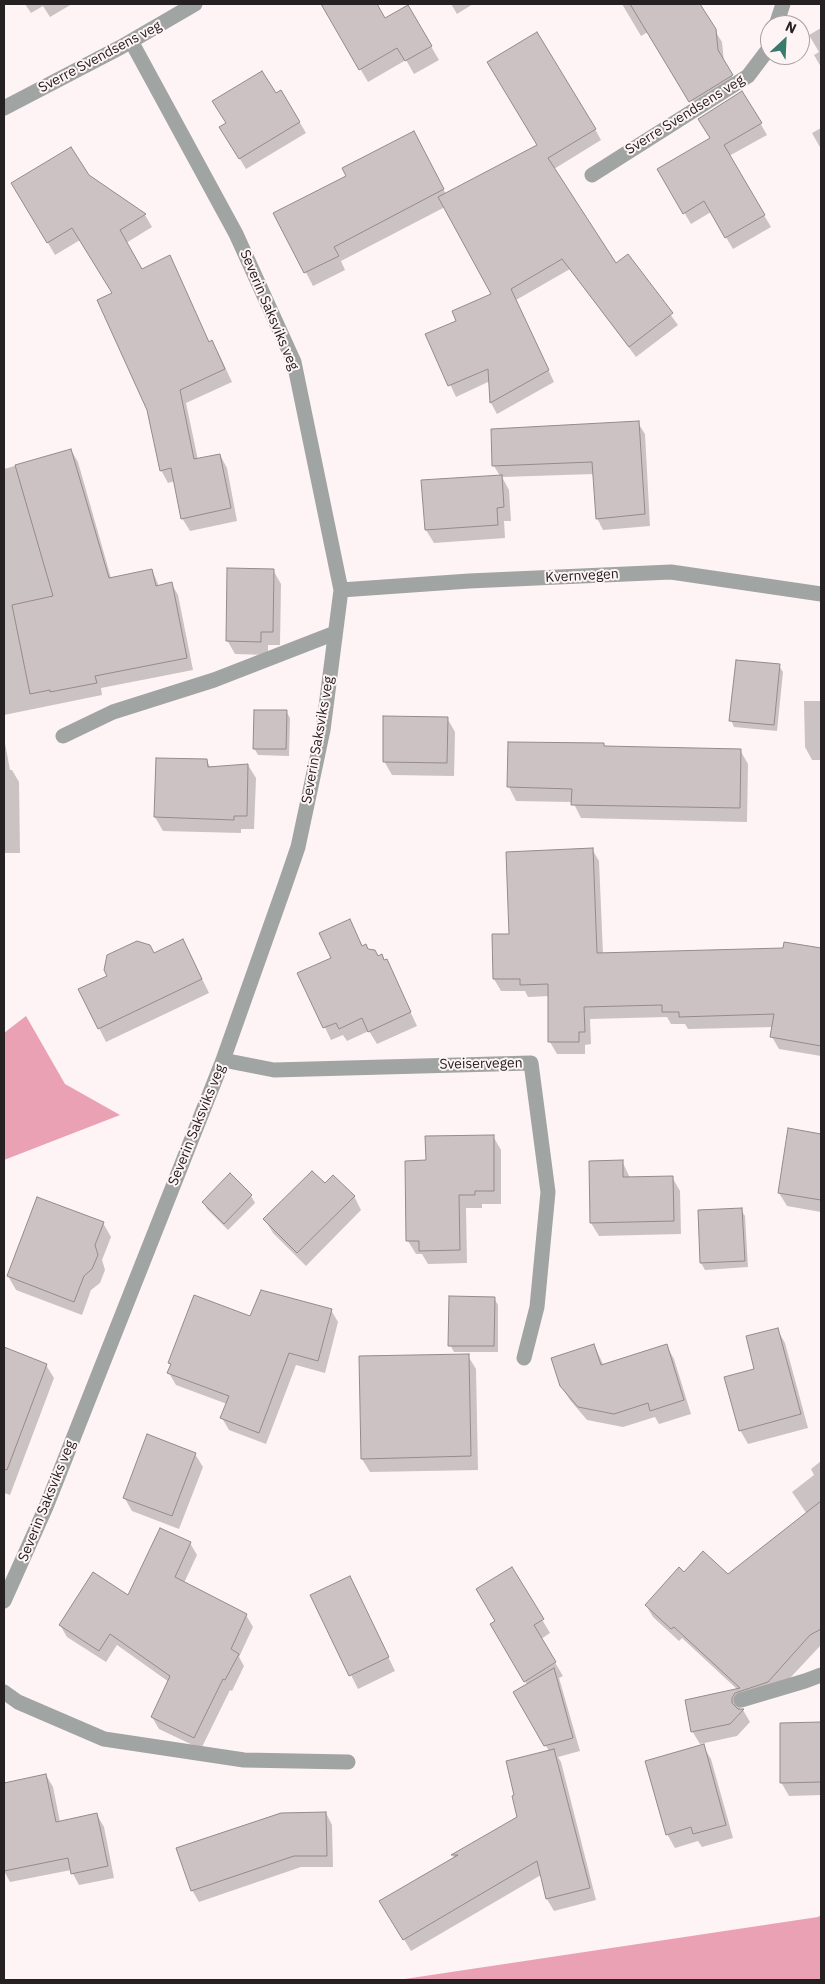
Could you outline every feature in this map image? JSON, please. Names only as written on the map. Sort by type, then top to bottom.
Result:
[{"type":"street","name":"Sverre Svendsens veg","points":[[4,108],[131,42],[195,4]]},
{"type":"street","name":"Severin Saksviks veg","points":[[4,1601],[46,1507],[223,1060],[298,847],[323,730],[340,590],[294,362],[236,234],[131,42]]},
{"type":"street","name":"Sverre Svendsens veg","points":[[592,175],[748,76],[760,60]]},
{"type":"street","name":"Kvernvegen","points":[[340,590],[469,581],[671,572],[821,594]]},
{"type":"street","points":[[63,736],[113,712],[214,680],[335,633]]},
{"type":"street","name":"Sveiservegen","points":[[223,1060],[274,1070],[531,1063],[548,1192],[536,1307],[524,1358]]},
{"type":"street","points":[[741,1700],[821,1675]]},
{"type":"street","points":[[4,1692],[18,1702],[104,1739],[244,1760],[348,1762]]},
{"type":"shaded area","points":[[26,1016],[65,1084],[120,1115],[4,1160],[4,1033]]},
{"type":"shaded area","points":[[821,1915],[821,1980],[398,1980],[818,1917]]},
{"type":"building","points":[[321,4],[377,4],[385,18],[408,5],[432,46],[405,61],[397,48],[359,70]]},
{"type":"building","points":[[630,4],[700,4],[716,29],[718,50],[733,75],[689,102]]},
{"type":"building","points":[[537,32],[596,129],[548,158],[616,263],[628,254],[673,313],[629,347],[562,259],[511,289],[549,370],[490,403],[488,369],[448,386],[425,334],[456,321],[452,311],[491,294],[438,197],[537,145],[487,62]]},
{"type":"building","points":[[262,71],[276,93],[281,90],[300,122],[239,159],[219,127],[226,123],[212,101]]},
{"type":"building","points":[[742,91],[762,123],[724,145],[765,215],[725,238],[704,201],[683,214],[657,169],[710,138],[698,119]]},
{"type":"building","points":[[414,131],[444,189],[334,247],[339,256],[304,273],[273,213],[346,176],[342,168]]},
{"type":"building","points":[[71,147],[89,175],[146,214],[120,230],[142,269],[170,255],[209,342],[212,340],[225,369],[180,390],[194,459],[220,454],[231,508],[181,519],[171,468],[160,471],[147,410],[97,300],[112,293],[72,228],[47,243],[11,183]]},
{"type":"building","points":[[639,421],[645,514],[596,519],[592,462],[492,466],[491,429]]},
{"type":"building","points":[[71,449],[109,578],[152,569],[156,586],[172,582],[187,658],[95,676],[97,683],[30,694],[12,605],[53,596],[15,465]]},
{"type":"building","points":[[502,475],[504,507],[497,508],[498,525],[425,530],[421,480]]},
{"type":"building","points":[[227,568],[274,569],[273,632],[261,632],[261,642],[226,641]]},
{"type":"building","points":[[736,660],[780,664],[774,725],[729,721]]},
{"type":"building","points":[[254,710],[287,710],[286,749],[253,749]]},
{"type":"building","points":[[383,716],[448,717],[447,763],[383,762]]},
{"type":"building","points":[[508,742],[604,743],[604,746],[741,749],[740,808],[571,805],[572,789],[507,787]]},
{"type":"building","points":[[156,758],[207,759],[208,767],[248,764],[247,816],[234,816],[234,820],[154,817]]},
{"type":"building","points":[[593,848],[597,953],[783,948],[784,942],[821,948],[821,1046],[770,1037],[774,1014],[679,1017],[679,1012],[662,1012],[662,1005],[584,1007],[585,1032],[579,1032],[579,1042],[548,1042],[548,984],[520,985],[520,979],[493,979],[492,934],[509,934],[506,852]]},
{"type":"building","points":[[350,919],[362,946],[366,944],[368,949],[375,950],[378,956],[382,954],[384,960],[387,959],[411,1012],[368,1032],[362,1018],[339,1029],[336,1023],[323,1028],[297,973],[331,958],[319,933]]},
{"type":"building","points":[[183,939],[202,979],[98,1029],[78,989],[107,976],[104,970],[107,955],[137,941],[150,945],[154,953]]},
{"type":"building","points":[[788,1128],[821,1134],[821,1200],[778,1193]]},
{"type":"building","points":[[494,1135],[494,1191],[475,1191],[475,1195],[459,1195],[460,1250],[419,1251],[419,1241],[406,1241],[405,1161],[426,1160],[425,1136]]},
{"type":"building","points":[[623,1160],[623,1177],[673,1176],[674,1221],[590,1223],[589,1161]]},
{"type":"building","points":[[312,1171],[325,1183],[333,1175],[355,1196],[297,1253],[263,1219]]},
{"type":"building","points":[[230,1173],[252,1195],[224,1224],[202,1202]]},
{"type":"building","points":[[37,1197],[104,1222],[95,1245],[98,1255],[92,1269],[84,1276],[74,1302],[7,1276]]},
{"type":"building","points":[[742,1208],[745,1261],[700,1263],[698,1210]]},
{"type":"building","points":[[261,1290],[332,1309],[318,1361],[289,1353],[259,1433],[220,1418],[229,1396],[167,1373],[171,1364],[168,1363],[194,1295],[250,1316]]},
{"type":"building","points":[[449,1296],[495,1297],[494,1346],[448,1346]]},
{"type":"building","points":[[778,1328],[801,1414],[739,1431],[724,1377],[754,1369],[746,1336]]},
{"type":"building","points":[[594,1344],[601,1365],[667,1344],[684,1400],[650,1411],[648,1403],[614,1414],[578,1407],[560,1386],[551,1358]]},
{"type":"building","points":[[4,1347],[47,1364],[7,1470],[4,1469]]},
{"type":"building","points":[[469,1354],[471,1456],[361,1459],[359,1356]]},
{"type":"building","points":[[147,1434],[196,1453],[172,1516],[123,1498]]},
{"type":"building","points":[[821,1501],[821,1629],[810,1635],[768,1682],[735,1693],[732,1703],[738,1709],[744,1709],[730,1724],[691,1732],[685,1700],[740,1688],[674,1627],[671,1629],[645,1605],[679,1567],[684,1572],[703,1551],[728,1574]]},
{"type":"building","points":[[160,1528],[191,1542],[175,1577],[247,1614],[231,1649],[239,1654],[225,1680],[223,1679],[194,1738],[151,1717],[170,1676],[110,1634],[99,1651],[59,1625],[93,1572],[128,1595]]},
{"type":"building","points":[[512,1567],[544,1619],[534,1625],[556,1662],[524,1682],[490,1624],[495,1621],[476,1589]]},
{"type":"building","points":[[350,1576],[389,1657],[349,1676],[310,1595]]},
{"type":"building","points":[[554,1668],[573,1738],[544,1746],[513,1692]]},
{"type":"building","points":[[821,1722],[821,1782],[780,1783],[780,1723]]},
{"type":"building","points":[[704,1744],[726,1825],[693,1834],[691,1827],[666,1835],[645,1761]]},
{"type":"building","points":[[554,1749],[590,1888],[546,1899],[537,1861],[403,1940],[379,1901],[458,1855],[451,1855],[517,1817],[506,1761]]},
{"type":"building","points":[[46,1774],[56,1822],[97,1813],[108,1866],[71,1874],[68,1858],[4,1871],[4,1783]]},
{"type":"building","points":[[326,1812],[327,1856],[294,1856],[191,1891],[176,1848],[281,1813]]}]
